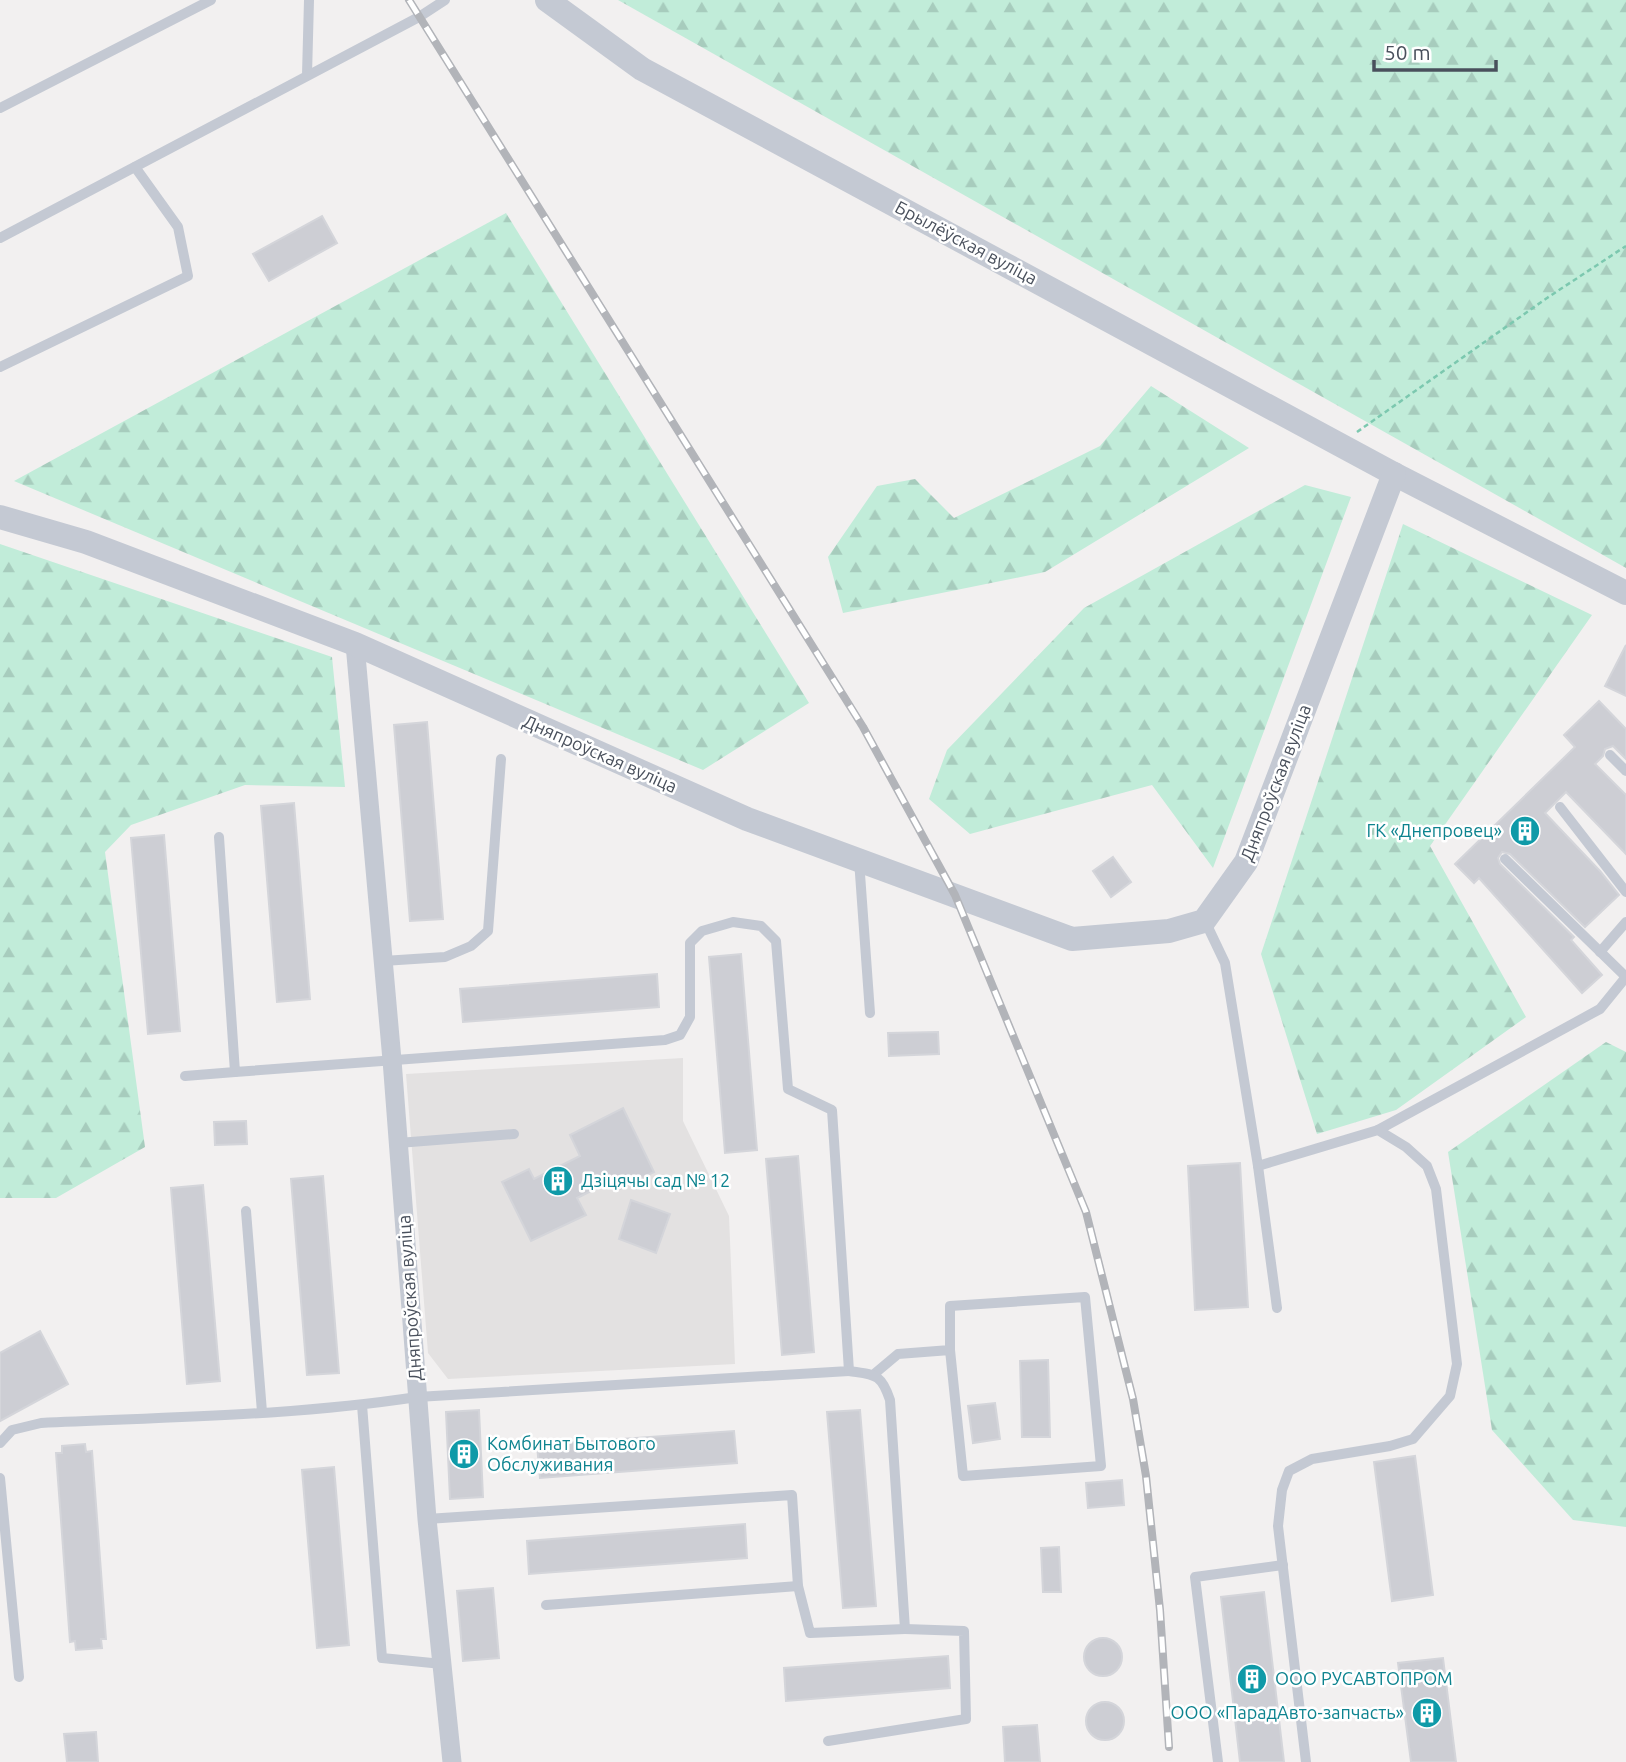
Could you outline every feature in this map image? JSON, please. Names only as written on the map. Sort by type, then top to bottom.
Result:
[{"type":"street","name":"Брылёўская вуліца","points":[[547,0],[642,69],[1394,474]]},
{"type":"street","points":[[1394,474],[1626,593]]},
{"type":"street","name":"Дняпроўская вуліца","points":[[452,1762],[427,1519],[355,644],[747,819],[1072,939],[1169,931],[1205,920],[1246,862],[1394,474]]},
{"type":"street","points":[[0,517],[86,542],[355,644]]},
{"type":"lane","points":[[0,108],[211,0]]},
{"type":"lane","points":[[307,75],[309,0]]},
{"type":"lane","points":[[0,238],[419,17],[446,0]]},
{"type":"lane","points":[[0,367],[188,276],[178,228],[135,167]]},
{"type":"lane","points":[[1610,755],[1626,771]]},
{"type":"lane","points":[[382,961],[446,957],[471,946],[488,931],[500,759]]},
{"type":"lane","points":[[1560,807],[1626,892]]},
{"type":"lane","points":[[219,837],[235,1072]]},
{"type":"lane","points":[[1258,1166],[1378,1130],[1600,1009],[1626,977],[1505,859]]},
{"type":"lane","points":[[859,860],[870,1013]]},
{"type":"lane","points":[[1205,920],[1225,963],[1258,1166],[1277,1308]]},
{"type":"lane","points":[[185,1076],[665,1040],[680,1035],[690,1017],[690,943],[702,931],[733,922],[761,926],[776,942],[788,1089],[832,1110],[849,1371]]},
{"type":"lane","points":[[1600,952],[1626,922]]},
{"type":"lane","points":[[1306,1762],[1278,1526],[1282,1490],[1289,1471],[1312,1459],[1390,1446],[1413,1439],[1450,1396],[1457,1364],[1436,1189],[1427,1166],[1406,1147],[1378,1130]]},
{"type":"lane","points":[[398,1143],[514,1134]]},
{"type":"lane","points":[[246,1211],[262,1412]]},
{"type":"lane","points":[[1085,1297],[1101,1466],[963,1476],[950,1350],[950,1307],[1085,1297]]},
{"type":"lane","points":[[873,1375],[898,1354],[950,1350]]},
{"type":"lane","points":[[0,1443],[12,1430],[41,1423],[262,1412],[362,1405],[417,1397],[849,1371],[873,1375],[884,1382],[890,1400],[905,1629]]},
{"type":"lane","points":[[362,1405],[382,1658],[442,1664]]},
{"type":"lane","points":[[0,1478],[19,1677]]},
{"type":"lane","points":[[427,1519],[792,1494],[798,1586],[810,1633],[905,1629],[964,1631],[966,1719],[828,1741]]},
{"type":"lane","points":[[1218,1762],[1195,1577],[1283,1565]]},
{"type":"lane","points":[[546,1605],[798,1586]]},
{"type":"path","points":[[1340,444],[1547,298],[1626,246]]},
{"type":"shaded area","points":[[683,1058],[683,1121],[729,1216],[735,1364],[448,1379],[428,1353],[406,1074]]},
{"type":"green space","points":[[618,0],[1626,0],[1626,568]]},
{"type":"green space","points":[[506,213],[809,703],[703,770],[14,481]]},
{"type":"green space","points":[[1151,386],[1249,448],[1045,572],[843,613],[828,557],[877,486],[915,479],[954,518],[1100,446]]},
{"type":"green space","points":[[1305,485],[1351,497],[1213,868],[1152,785],[970,834],[929,799],[947,750],[1084,608]]},
{"type":"green space","points":[[1403,524],[1592,615],[1430,846],[1526,1017],[1396,1110],[1317,1134],[1261,954]]},
{"type":"green space","points":[[0,544],[332,657],[345,787],[245,785],[131,825],[105,852],[145,1147],[56,1198],[0,1198]]},
{"type":"green space","points":[[1606,1042],[1626,1052],[1626,1527],[1573,1520],[1492,1430],[1448,1152]]},
{"type":"building","points":[[322,216],[337,243],[269,281],[253,254]]},
{"type":"building","points":[[1626,645],[1626,696],[1605,686]]},
{"type":"building","name":"ГК «Днепровец»","points":[[1599,701],[1626,729],[1626,759],[1613,746],[1605,749],[1603,756],[1595,764],[1626,795],[1626,854],[1566,792],[1545,813],[1619,895],[1585,927],[1510,854],[1502,852],[1498,858],[1500,864],[1574,937],[1571,940],[1602,975],[1582,993],[1479,878],[1474,883],[1455,864],[1575,747],[1564,735]]},
{"type":"building","points":[[427,722],[443,919],[410,921],[394,725]]},
{"type":"building","points":[[294,803],[310,999],[277,1002],[261,806]]},
{"type":"building","points":[[164,835],[180,1031],[148,1034],[131,838]]},
{"type":"building","points":[[1113,857],[1131,882],[1111,897],[1093,871]]},
{"type":"building","points":[[741,954],[757,1150],[725,1153],[709,957]]},
{"type":"building","points":[[657,974],[659,1007],[463,1022],[460,989]]},
{"type":"building","points":[[938,1032],[939,1054],[889,1056],[888,1033]]},
{"type":"building","name":"Дзіцячы сад № 12","points":[[623,1108],[654,1172],[620,1189],[615,1179],[577,1198],[586,1215],[531,1241],[502,1182],[529,1169],[534,1179],[580,1156],[570,1135]]},
{"type":"building","points":[[246,1121],[247,1144],[215,1145],[214,1122]]},
{"type":"building","points":[[798,1156],[814,1352],[782,1355],[766,1159]]},
{"type":"building","points":[[1240,1163],[1248,1307],[1195,1310],[1188,1166]]},
{"type":"building","points":[[323,1176],[339,1373],[307,1375],[291,1179]]},
{"type":"building","points":[[203,1185],[220,1381],[187,1384],[171,1188]]},
{"type":"building","points":[[631,1200],[670,1214],[656,1253],[619,1239]]},
{"type":"building","points":[[40,1331],[68,1384],[0,1421],[0,1353]]},
{"type":"building","points":[[1048,1360],[1050,1437],[1022,1437],[1020,1361]]},
{"type":"building","points":[[995,1403],[1000,1439],[973,1443],[968,1406]]},
{"type":"building","name":"Комбинат Бытового Обслуживания","points":[[479,1410],[483,1497],[450,1499],[446,1412]]},
{"type":"building","points":[[860,1410],[876,1606],[843,1608],[827,1412]]},
{"type":"building","points":[[734,1431],[737,1463],[540,1478],[537,1445]]},
{"type":"building","points":[[85,1444],[86,1452],[92,1451],[106,1639],[101,1639],[102,1648],[76,1650],[75,1641],[70,1642],[56,1453],[62,1453],[62,1446]]},
{"type":"building","points":[[1415,1456],[1433,1595],[1392,1601],[1374,1462]]},
{"type":"building","points":[[334,1467],[349,1645],[317,1648],[302,1470]]},
{"type":"building","points":[[1122,1480],[1124,1505],[1088,1508],[1086,1483]]},
{"type":"building","points":[[745,1524],[747,1558],[529,1574],[527,1541]]},
{"type":"building","points":[[1059,1547],[1061,1592],[1043,1592],[1041,1548]]},
{"type":"building","points":[[493,1588],[499,1658],[463,1661],[457,1591]]},
{"type":"building","name":"ООО РУСАВТОПРОМ","points":[[1264,1592],[1284,1762],[1240,1762],[1221,1597]]},
{"type":"building","points":[[1103,1638],[1116,1644],[1122,1657],[1116,1670],[1103,1676],[1090,1670],[1084,1657],[1090,1644]]},
{"type":"building","points":[[948,1656],[950,1688],[786,1701],[784,1668]]},
{"type":"building","name":"ООО «ПарадАвто-запчасть»","points":[[1443,1658],[1456,1762],[1411,1762],[1398,1663]]},
{"type":"building","points":[[1105,1702],[1118,1708],[1124,1721],[1118,1734],[1105,1740],[1092,1734],[1086,1721],[1092,1708]]},
{"type":"building","points":[[1037,1725],[1040,1762],[1005,1762],[1003,1727]]},
{"type":"building","points":[[96,1732],[98,1762],[67,1762],[64,1734]]},
{"type":"railway","points":[[409,0],[863,727],[955,895],[1086,1212],[1133,1399],[1146,1476],[1160,1610],[1169,1747]]},
{"type":"place","name":"ГК «Днепровец»","points":[[1525,831]]},
{"type":"place","name":"Дзіцячы сад № 12","points":[[558,1181]]},
{"type":"place","name":"Комбинат Бытового Обслуживания","points":[[464,1454]]},
{"type":"place","name":"ООО РУСАВТОПРОМ","points":[[1252,1679]]},
{"type":"place","name":"ООО «ПарадАвто-запчасть»","points":[[1427,1713]]}]
